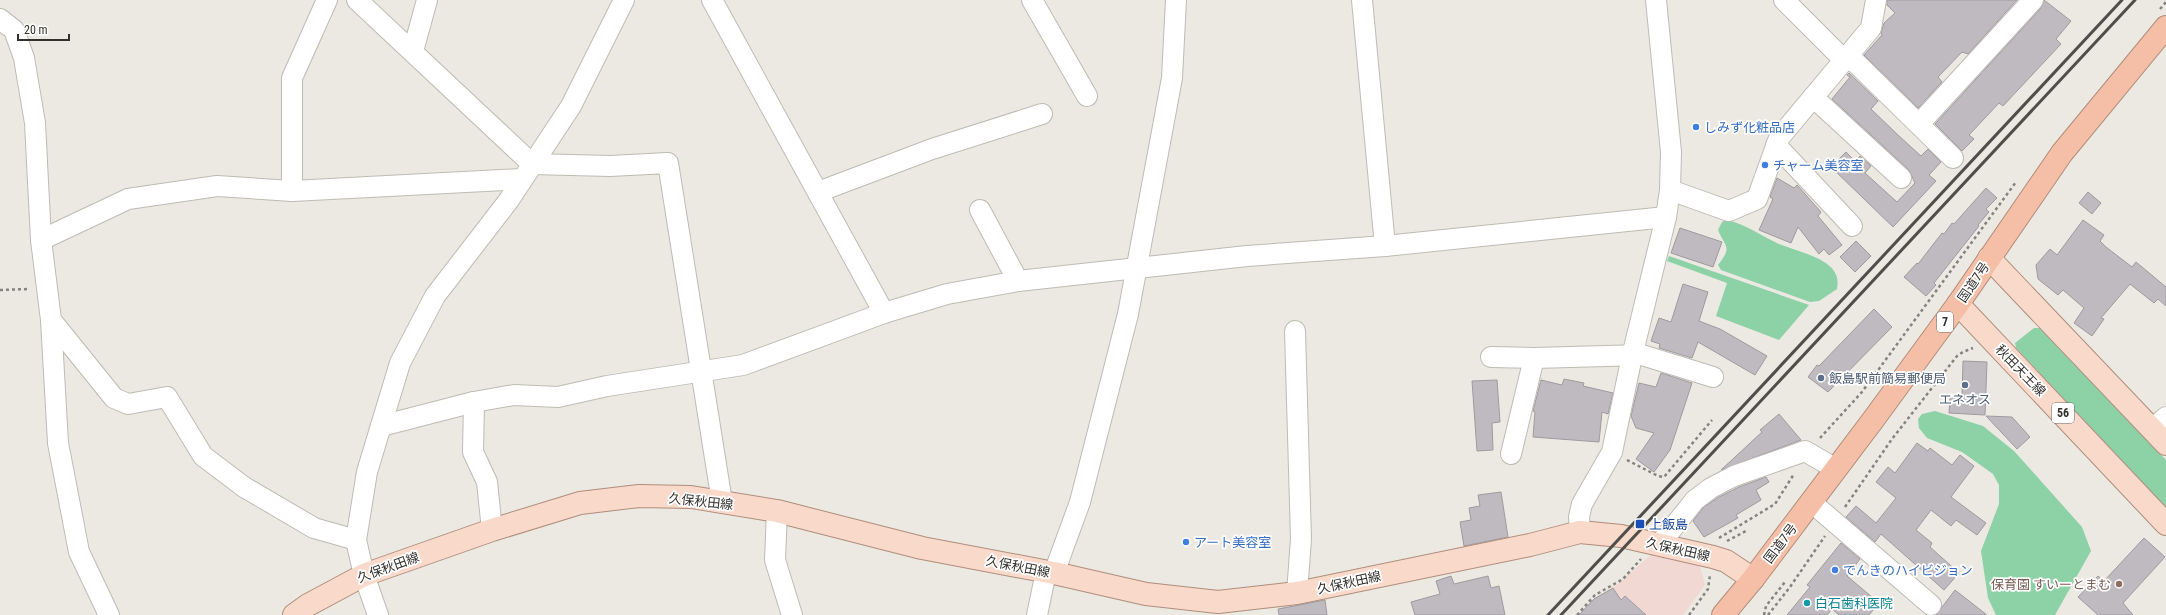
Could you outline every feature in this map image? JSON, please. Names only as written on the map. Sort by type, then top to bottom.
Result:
[{"type":"highway","name":"国道7号","points":[[1723,615],[1753,579],[1958,304],[2062,153],[2162,20]]},
{"type":"main road","points":[[1989,258],[2161,430]]},
{"type":"main road","name":"秋田天王線","points":[[1958,304],[2166,524]]},
{"type":"main road","name":"久保秋田線","points":[[294,615],[308,604],[364,575],[492,530],[580,503],[639,496],[691,497],[777,511],[922,548],[1050,572],[1146,594],[1218,602],[1297,593],[1522,547],[1580,532],[1621,536],[1657,545],[1717,551],[1726,561],[1753,579]]},
{"type":"street","points":[[292,191],[292,78],[327,0]]},
{"type":"street","points":[[357,0],[413,52],[527,172]]},
{"type":"street","points":[[413,52],[427,0]]},
{"type":"street","points":[[378,615],[364,575],[356,540],[367,472],[400,363],[435,296],[527,172],[570,106],[624,0]]},
{"type":"street","points":[[712,0],[884,313]]},
{"type":"street","points":[[1032,0],[1087,96]]},
{"type":"street","points":[[1037,615],[1050,572],[1080,502],[1128,314],[1160,134],[1172,78],[1176,0]]},
{"type":"street","points":[[1362,0],[1385,246]]},
{"type":"street","points":[[1580,532],[1579,517],[1582,504],[1612,452],[1632,356],[1666,217],[1670,190],[1671,152],[1656,0]]},
{"type":"street","points":[[1784,0],[1844,60],[1855,62],[1953,158]]},
{"type":"street","points":[[1670,190],[1729,211],[1757,199],[1779,138],[1871,28],[1876,0]]},
{"type":"street","points":[[1919,124],[2033,0]]},
{"type":"street","points":[[0,19],[14,30],[24,58],[35,123],[41,240],[50,320],[58,443],[79,552],[109,615]]},
{"type":"street","points":[[1813,97],[1901,178]]},
{"type":"street","points":[[818,192],[932,149],[1042,114]]},
{"type":"street","points":[[1776,145],[1852,226]]},
{"type":"street","points":[[41,240],[128,199],[217,186],[292,191],[527,172],[668,163],[703,372],[722,502]]},
{"type":"street","points":[[980,210],[1018,281]]},
{"type":"street","points":[[381,426],[474,402],[514,395],[558,397],[607,386],[743,365],[884,313],[947,294],[1018,281],[1247,256],[1385,246],[1666,217]]},
{"type":"street","points":[[50,320],[114,398],[128,404],[167,397],[203,456],[244,487],[314,528],[356,540]]},
{"type":"street","points":[[1296,331],[1301,538],[1297,593]]},
{"type":"street","points":[[1491,357],[1534,358],[1642,356],[1713,377]]},
{"type":"street","points":[[1511,454],[1534,358]]},
{"type":"street","points":[[474,402],[473,452],[487,482],[492,530]]},
{"type":"street","points":[[1657,545],[1695,500],[1711,488],[1734,476],[1805,450],[1836,469]]},
{"type":"street","points":[[1811,502],[1835,521],[1931,605]]},
{"type":"street","points":[[777,511],[775,560],[792,615]]},
{"type":"path","points":[[2162,20],[2166,2]]},
{"type":"path","points":[[1690,615],[1708,589],[1717,551],[1715,542],[1720,537],[1775,504],[1808,452],[1862,392],[2019,179]]},
{"type":"path","points":[[0,290],[47,287]]},
{"type":"path","points":[[1768,615],[1790,587],[1892,439],[1957,356],[1962,352],[1978,348]]},
{"type":"path","points":[[1612,452],[1658,476],[1664,477],[1712,420]]},
{"type":"path","points":[[1717,551],[1746,531]]},
{"type":"path","points":[[1577,615],[1595,595],[1623,579],[1657,545]]},
{"type":"path","points":[[1764,615],[1766,606],[1785,582]]},
{"type":"shaded area","points":[[1653,553],[1700,566],[1705,585],[1683,615],[1579,615],[1594,599],[1618,584]]},
{"type":"green space","points":[[1726,220],[1740,224],[1779,244],[1809,254],[1824,262],[1830,266],[1835,273],[1838,284],[1837,289],[1819,301],[1810,302],[1721,270],[1718,265],[1723,259],[1726,247],[1718,230],[1722,222]]},
{"type":"green space","points":[[1669,256],[1809,305],[1779,340],[1716,316],[1727,283],[1667,261]]},
{"type":"green space","points":[[2034,328],[2041,328],[2166,460],[2166,508],[2016,348],[2015,343]]},
{"type":"green space","points":[[1935,411],[1983,426],[2014,451],[2082,527],[2091,551],[2055,615],[1996,615],[1988,598],[1981,551],[1999,504],[1999,485],[1993,474],[1962,452],[1927,438],[1919,428],[1918,419],[1922,414]]},
{"type":"building","points":[[1887,0],[2017,0],[1968,54],[1962,52],[1938,77],[1942,82],[1918,108],[1864,55],[1882,35],[1881,33],[1884,23],[1895,13],[1887,5]]},
{"type":"building","points":[[2044,0],[2071,21],[2056,39],[2061,44],[2003,106],[1999,103],[1969,135],[1974,139],[1962,151],[1935,124],[2041,8]]},
{"type":"building","points":[[1849,73],[1878,101],[1871,109],[1921,156],[1928,149],[1941,162],[1929,175],[1936,181],[1893,227],[1831,167],[1846,152],[1855,161],[1860,156],[1871,166],[1865,173],[1897,202],[1915,183],[1909,170],[1832,99],[1850,77],[1847,75]]},
{"type":"building","points":[[1777,178],[1794,188],[1797,185],[1821,212],[1818,216],[1842,245],[1829,255],[1824,249],[1819,254],[1798,227],[1791,243],[1759,230],[1773,199],[1770,197]]},
{"type":"building","points":[[1986,188],[1997,198],[1986,209],[1989,212],[1934,283],[1936,285],[1926,296],[1904,277],[1917,263],[1918,264],[1942,233],[1944,234],[1952,223],[1954,224]]},
{"type":"building","points":[[2088,192],[2101,203],[2092,214],[2079,203]]},
{"type":"building","points":[[2083,220],[2104,235],[2100,241],[2106,247],[2132,267],[2136,262],[2166,287],[2166,306],[2158,299],[2154,303],[2130,284],[2101,318],[2104,319],[2092,336],[2074,323],[2084,308],[2063,290],[2058,295],[2038,279],[2036,265],[2050,249],[2057,255]]},
{"type":"building","points":[[1680,228],[1722,242],[1713,267],[1671,253]]},
{"type":"building","points":[[1856,241],[1871,256],[1855,272],[1840,257]]},
{"type":"building","points":[[1683,284],[1708,292],[1699,321],[1720,329],[1767,356],[1755,375],[1698,342],[1692,358],[1659,348],[1660,344],[1651,341],[1659,318],[1671,322]]},
{"type":"building","points":[[1874,309],[1892,327],[1828,392],[1808,377],[1817,365],[1819,366]]},
{"type":"building","points":[[1963,361],[1987,362],[1985,415],[1949,413],[1950,397],[1962,397]]},
{"type":"building","points":[[1661,373],[1692,383],[1670,450],[1654,472],[1636,459],[1654,433],[1636,428],[1631,416],[1639,383],[1656,387]]},
{"type":"building","points":[[1564,379],[1584,383],[1583,386],[1613,393],[1608,414],[1602,412],[1599,442],[1533,437],[1535,412],[1533,411],[1541,380],[1562,385]]},
{"type":"building","points":[[1497,380],[1500,422],[1492,423],[1493,450],[1477,451],[1472,381]]},
{"type":"building","points":[[1779,414],[1801,440],[1721,470],[1762,432],[1760,430]]},
{"type":"building","points":[[1986,416],[2012,417],[2030,437],[2017,449]]},
{"type":"building","points":[[1917,443],[1928,451],[1930,448],[1952,465],[1960,455],[1974,466],[1951,497],[1986,523],[1977,535],[1956,520],[1951,526],[1931,510],[1916,530],[1932,543],[1930,547],[1959,573],[1944,590],[1881,534],[1875,542],[1846,517],[1856,506],[1876,523],[1896,498],[1876,482],[1888,467],[1895,473]]},
{"type":"building","points":[[1766,477],[1769,482],[1756,490],[1761,500],[1736,515],[1738,518],[1704,537],[1693,521],[1703,508],[1717,498],[1739,487]]},
{"type":"building","points":[[1501,492],[1508,537],[1464,546],[1460,522],[1471,520],[1469,508],[1480,506],[1478,495]]},
{"type":"building","points":[[2144,538],[2165,557],[2123,603],[2133,615],[2098,615],[2078,597],[2098,576],[2104,581]]},
{"type":"building","points":[[1841,543],[1860,559],[1847,576],[1879,603],[1869,615],[1839,615],[1832,609],[1827,615],[1787,615],[1810,587],[1807,585]]},
{"type":"building","points":[[1451,576],[1454,584],[1488,576],[1491,588],[1499,586],[1505,615],[1415,615],[1411,602],[1440,594],[1436,581]]},
{"type":"building","points":[[1613,588],[1621,600],[1625,596],[1646,615],[1579,615],[1594,599]]},
{"type":"building","points":[[1955,590],[1987,615],[1936,615]]},
{"type":"building","points":[[1325,600],[1327,615],[1279,615],[1278,609]]},
{"type":"railway","points":[[1548,615],[2122,0]]},
{"type":"railway","points":[[1561,615],[2135,0]]},
{"type":"place","name":"しみず化粧品店","points":[[1696,127]]},
{"type":"place","name":"チャーム美容室","points":[[1765,165]]},
{"type":"place","name":"飯島駅前簡易郵便局","points":[[1821,378]]},
{"type":"place","name":"エネオス","points":[[1965,385]]},
{"type":"place","name":"上飯島","points":[[1640,524]]},
{"type":"place","name":"アート美容室","points":[[1186,542]]},
{"type":"place","name":"でんきのハイビジョン","points":[[1835,570]]},
{"type":"place","name":"保育園 すいーとまむ","points":[[2119,584]]},
{"type":"place","name":"白石歯科医院","points":[[1807,603]]}]
